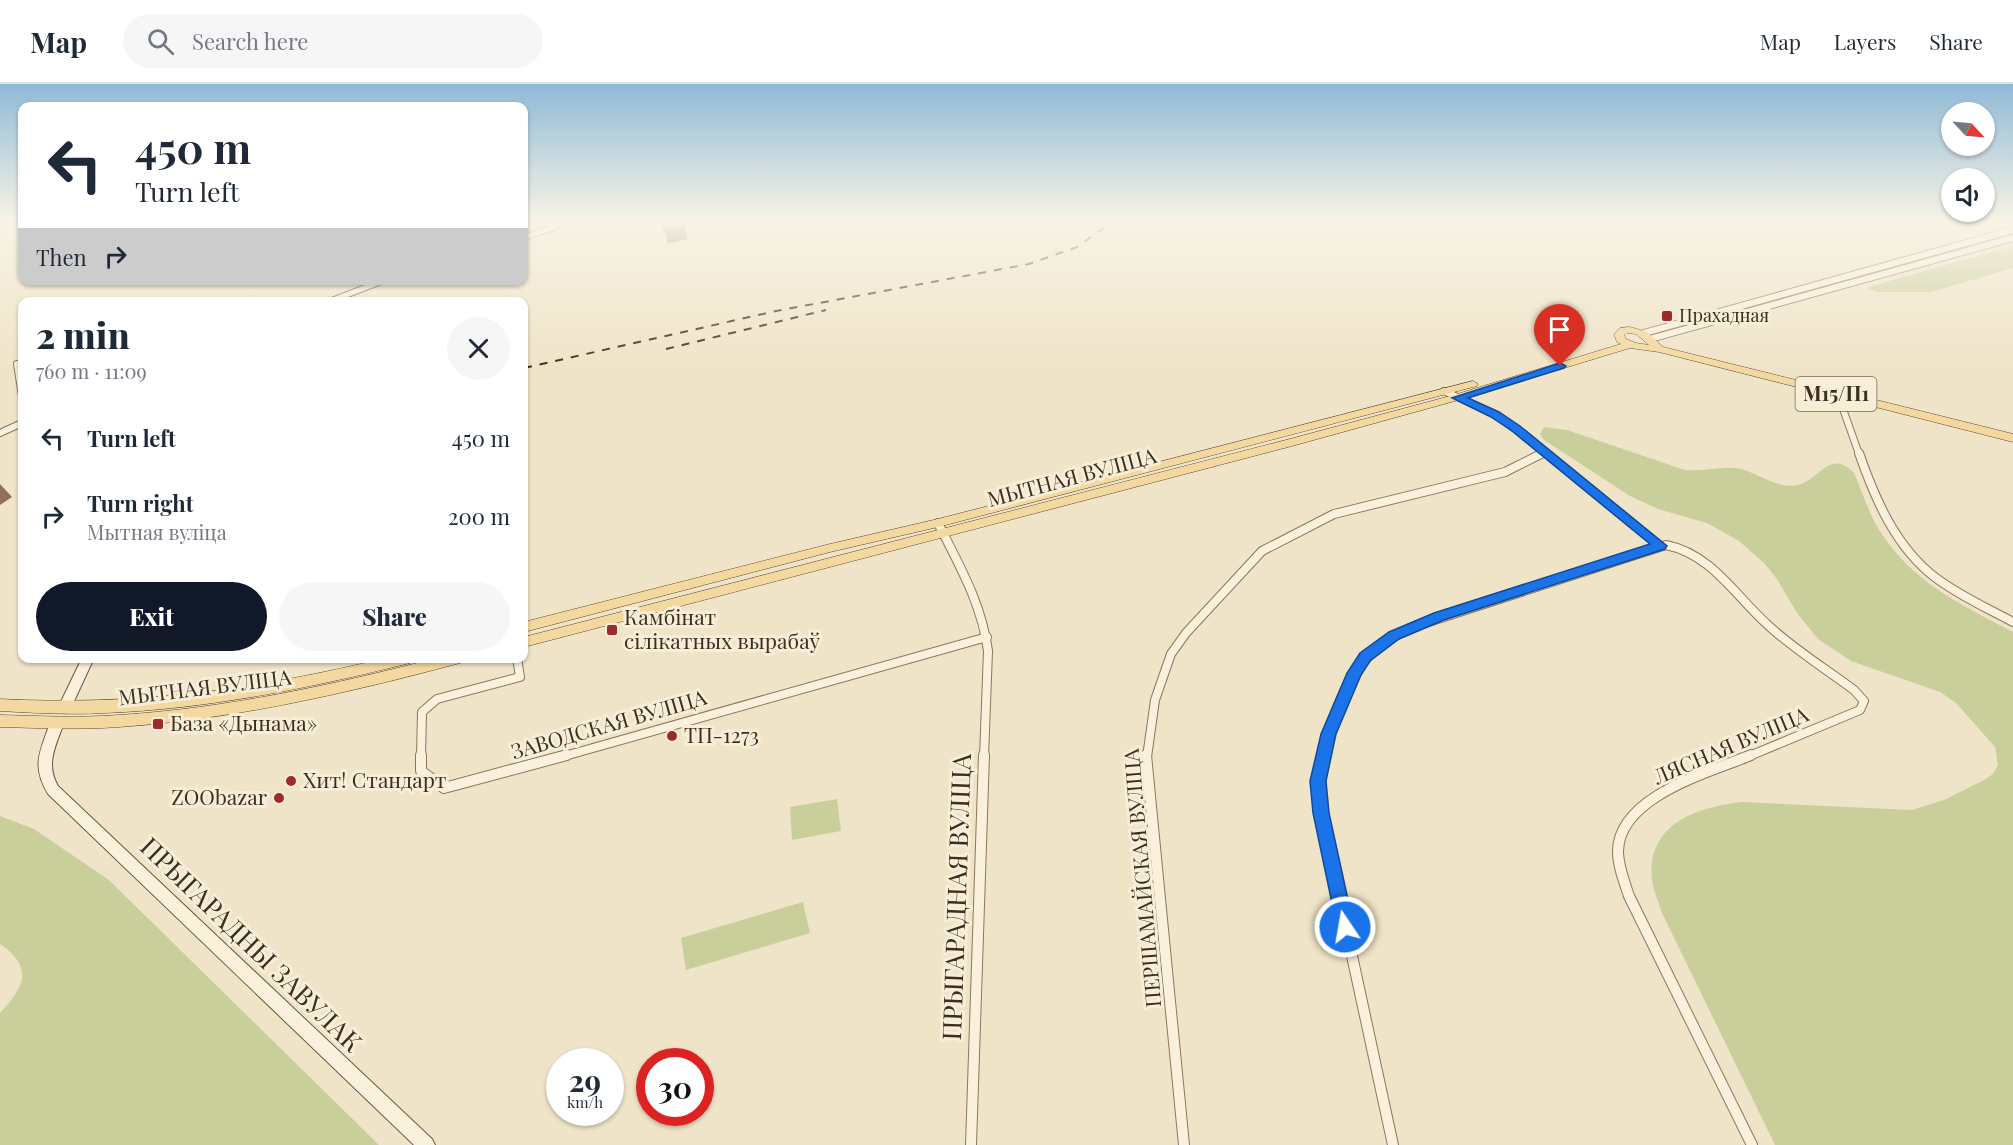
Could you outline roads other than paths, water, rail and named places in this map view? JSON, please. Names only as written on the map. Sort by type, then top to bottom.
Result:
[{"type":"main road","name":"М15/П1","points":[[1625,342],[1650,342],[1838,395],[2013,438]]},
{"type":"main road","name":"МЫТНАЯ ВУЛІЦА","points":[[528,641],[1625,342]]},
{"type":"main road","name":"МЫТНАЯ ВУЛІЦА","points":[[528,626],[830,548],[941,528],[1458,398],[1625,342]]},
{"type":"main road","name":"МЫТНАЯ ВУЛІЦА","points":[[0,705],[64,708],[164,705],[264,691],[388,663]]},
{"type":"main road","name":"МЫТНАЯ ВУЛІЦА","points":[[0,721],[57,723],[165,718],[302,698],[440,663]]},
{"type":"main road","points":[[57,723],[64,708]]},
{"type":"street","points":[[1650,342],[1888,269]]},
{"type":"street","points":[[1650,342],[1906,269]]},
{"type":"street","points":[[339,297],[374,285]]},
{"type":"street","points":[[17,364],[18,370]]},
{"type":"street","points":[[1444,392],[1505,421],[1660,546]]},
{"type":"street","points":[[1838,395],[1878,498],[1895,534],[1914,559],[1952,588],[2013,622]]},
{"type":"street","points":[[0,433],[18,425]]},
{"type":"street","name":"ПЕРШАМАЙСКАЯ ВУЛІЦА","points":[[1184,1145],[1146,751],[1155,700],[1171,654],[1186,633],[1254,558],[1271,545],[1343,511],[1505,472],[1545,452]]},
{"type":"street","name":"ПРЫГАРАДНАЯ ВУЛІЦА","points":[[941,528],[973,591],[987,637],[988,651],[971,1145]]},
{"type":"street","points":[[1393,1145],[1318,799],[1318,781],[1323,751],[1344,695],[1354,673],[1365,657],[1380,644],[1402,631],[1439,616],[1660,546]]},
{"type":"street","name":"ЛЯСНАЯ ВУЛІЦА","points":[[1660,546],[1678,546],[1698,557],[1767,624],[1854,690],[1864,701],[1860,710],[1659,793],[1635,812],[1620,836],[1617,850],[1620,870],[1629,896],[1752,1145]]},
{"type":"street","name":"ЗАВОДСКАЯ ВУЛІЦА","points":[[518,663],[520,677],[437,699],[422,712],[421,771],[444,788],[635,737],[987,637]]},
{"type":"street","points":[[64,708],[86,663]]},
{"type":"street","name":"ПРЫГАРАДНЫ ЗАВУЛАК","points":[[57,723],[44,760],[44,777],[53,790],[426,1145]]},
{"type":"railway","points":[[528,367],[776,311],[1005,269]]},
{"type":"railway","points":[[666,349],[826,310]]},
{"type":"place","name":"Прахадная","points":[[1667,316]]},
{"type":"place","name":"Камбінат сілікатных вырабаў","points":[[612,630]]},
{"type":"place","name":"База «Дынама»","points":[[158,724]]},
{"type":"place","name":"ТП-1273","points":[[672,736]]},
{"type":"place","name":"Хит! Стандарт","points":[[291,781]]},
{"type":"place","name":"ZOObazar","points":[[279,798]]}]
